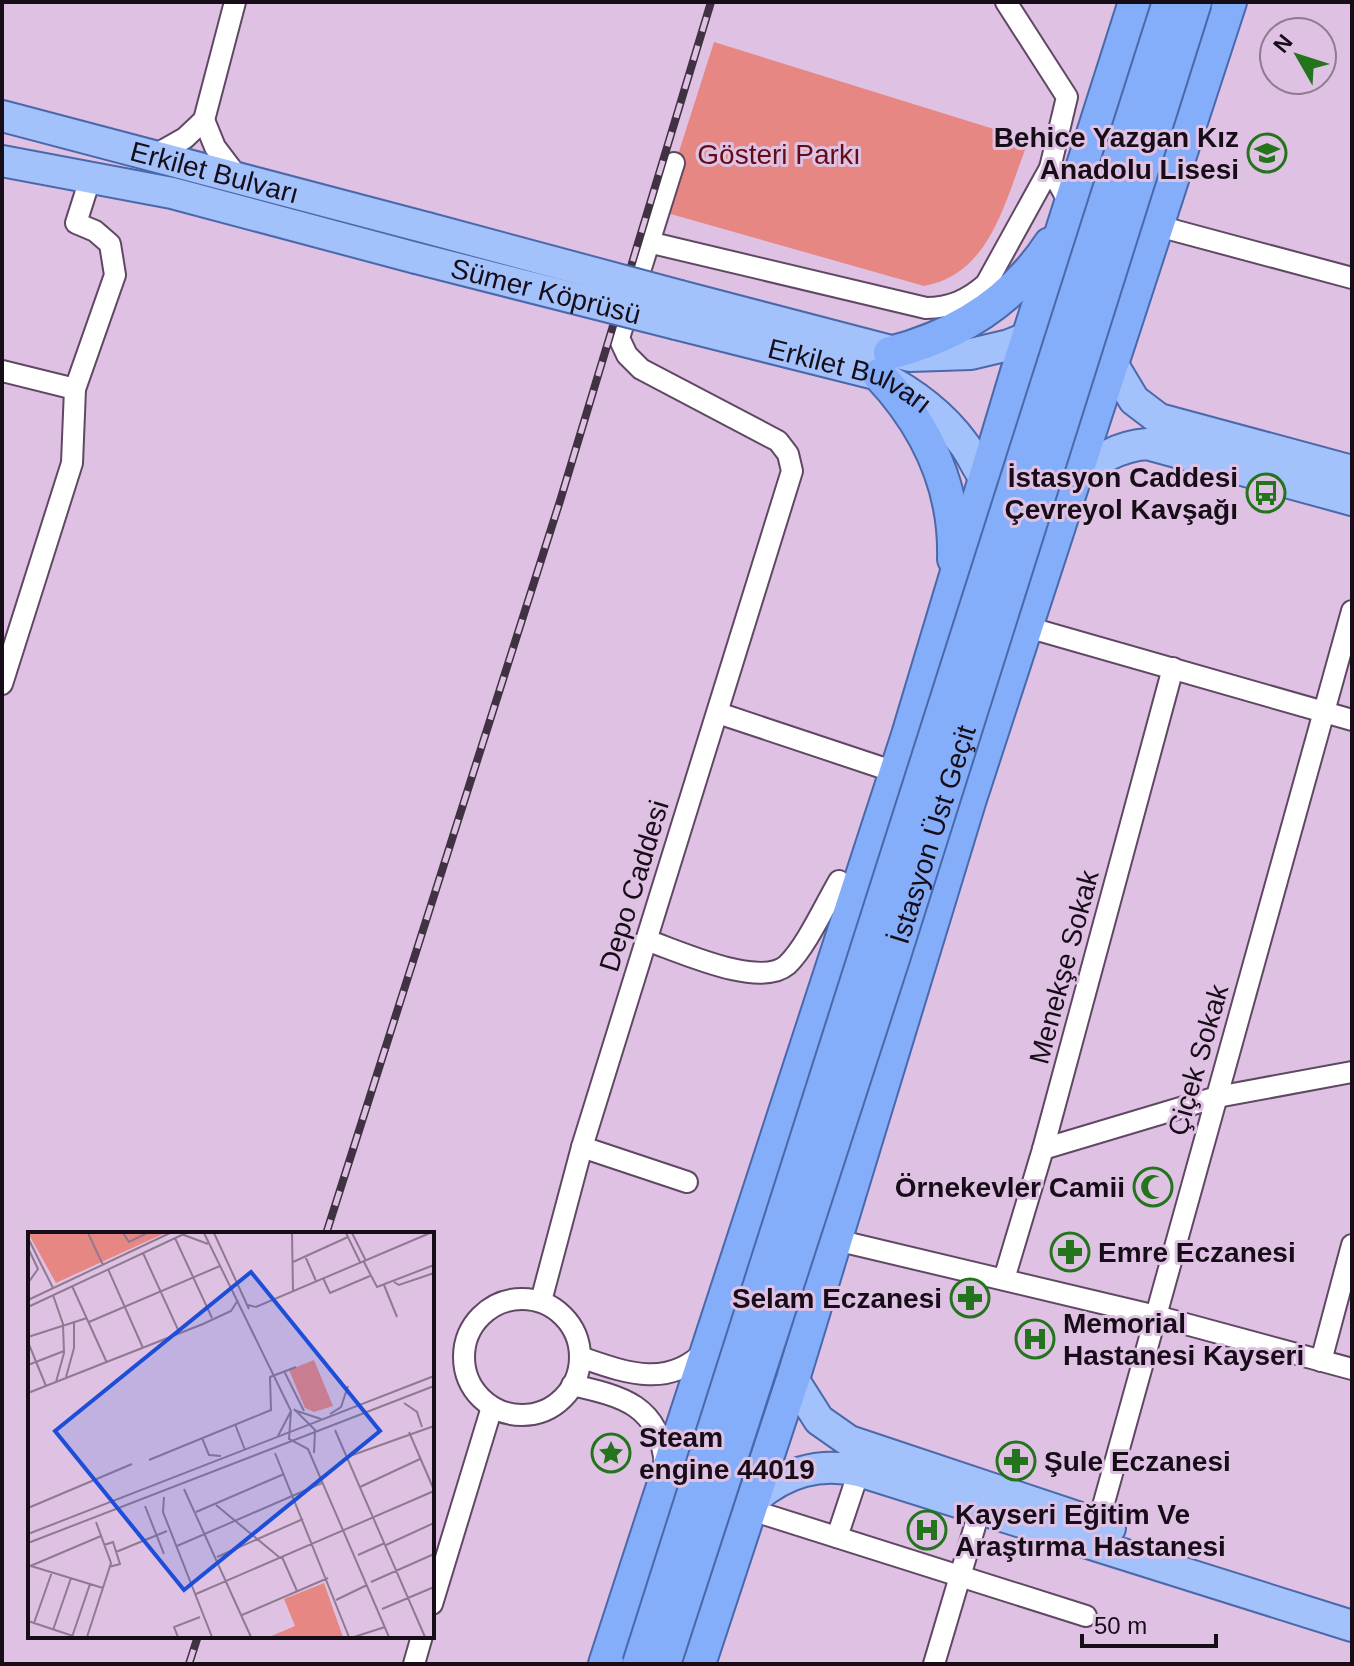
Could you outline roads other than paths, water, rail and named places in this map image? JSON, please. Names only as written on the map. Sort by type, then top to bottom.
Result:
[{"type":"highway","points":[[605,1664],[895,772],[1027,338],[1135,2]]},
{"type":"highway","name":"İstasyon Üst Geçit","points":[[639,1664],[1169,2]]},
{"type":"highway","name":"İstasyon Üst Geçit","points":[[664,1664],[897,947],[1195,2]]},
{"type":"highway","points":[[699,1664],[793,1379],[926,938],[1230,2]]},
{"type":"highway","points":[[948,605],[954,543],[944,481],[885,364],[951,332],[1002,299],[1042,256],[1071,206]]},
{"type":"highway","points":[[734,1269],[736,1289],[741,1297],[766,1314],[785,1315],[803,1308],[822,1285]]},
{"type":"highway","points":[[709,1348],[734,1329],[765,1330],[787,1350],[793,1379]]},
{"type":"highway","points":[[665,1480],[674,1509],[699,1525],[728,1524],[753,1504]]},
{"type":"highway","points":[[638,1563],[645,1553],[663,1543],[694,1544],[717,1564],[723,1596]]},
{"type":"main road","name":"Erkilet Bulvarı","points":[[2,116],[427,228]]},
{"type":"main road","name":"Erkilet Bulvarı","points":[[2,161],[172,193],[416,258]]},
{"type":"main road","name":"Sümer Köprüsü","points":[[427,228],[678,310]]},
{"type":"main road","name":"Sümer Köprüsü","points":[[416,258],[678,310]]},
{"type":"main road","name":"Erkilet Bulvarı","points":[[678,310],[885,364],[990,351],[1057,329],[1077,332],[1099,345],[1134,400],[1159,419],[1352,471]]},
{"type":"main road","name":"Erkilet Bulvarı","points":[[885,364],[965,444],[986,481]]},
{"type":"main road","points":[[986,481],[1015,495],[1037,496],[1059,489],[1113,451],[1147,444],[1352,500]]},
{"type":"main road","points":[[793,1379],[819,1420],[849,1441],[1352,1605]]},
{"type":"main road","points":[[753,1504],[781,1479],[812,1468],[859,1471],[1352,1626]]},
{"type":"street","points":[[155,155],[185,138],[204,120],[235,2]]},
{"type":"street","points":[[674,163],[648,242],[926,308],[949,306],[969,297],[986,284],[1050,168],[1067,97],[1006,2]]},
{"type":"street","points":[[204,120],[215,147],[237,176]]},
{"type":"street","points":[[1050,168],[1071,206]]},
{"type":"street","points":[[2,684],[12,620],[72,463],[75,389],[112,286],[116,264],[110,244],[76,223],[90,179]]},
{"type":"street","points":[[1158,226],[1351,273]]},
{"type":"street","name":"Depo Caddesi","points":[[541,1301],[582,1147],[787,490],[791,462],[778,441],[650,375],[634,363],[621,345],[619,338],[648,242]]},
{"type":"street","points":[[2,371],[75,389]]},
{"type":"street","name":"Çiçek Sokak","points":[[1098,1524],[1352,611]]},
{"type":"street","points":[[1027,627],[1352,720]]},
{"type":"street","name":"Menekşe Sokak","points":[[1004,1279],[1043,1149],[1173,668]]},
{"type":"street","points":[[718,713],[895,772]]},
{"type":"street","points":[[646,940],[751,974],[773,973],[792,959],[839,881]]},
{"type":"street","points":[[1043,1149],[1217,1097],[1352,1072]]},
{"type":"street","points":[[582,1147],[687,1182]]},
{"type":"street","points":[[836,1240],[1156,1316],[1352,1369]]},
{"type":"street","points":[[1321,1361],[1352,1245]]},
{"type":"street","points":[[505,1301],[541,1301],[569,1323],[580,1357],[572,1385],[557,1403],[537,1413],[514,1414],[492,1407],[469,1380],[464,1356],[469,1333],[484,1313],[505,1301]]},
{"type":"street","points":[[580,1357],[647,1377],[682,1369],[709,1348]]},
{"type":"street","points":[[572,1385],[619,1395],[642,1411],[662,1447],[665,1480]]},
{"type":"street","points":[[434,1597],[492,1407]]},
{"type":"street","points":[[837,1537],[859,1471]]},
{"type":"street","points":[[753,1504],[837,1537],[1086,1616]]},
{"type":"street","points":[[934,1664],[980,1509]]},
{"type":"street","points":[[414,1664],[421,1638]]},
{"type":"railway","points":[[327,1232],[560,501],[711,2]]},
{"type":"railway","points":[[189,1664],[197,1638]]},
{"type":"place","name":"Behice Yazgan Kız Anadolu Lisesi","points":[[1267,153]]},
{"type":"place","name":"İstasyon Caddesi Çevreyol Kavşağı","points":[[1266,493]]},
{"type":"place","name":"Örnekevler Camii","points":[[1153,1187]]},
{"type":"place","name":"Emre Eczanesi","points":[[1070,1252]]},
{"type":"place","name":"Selam Eczanesi","points":[[970,1298]]},
{"type":"place","name":"Memorial Hastanesi Kayseri","points":[[1035,1339]]},
{"type":"place","name":"Steam engine 44019","points":[[611,1453]]},
{"type":"place","name":"Şule Eczanesi","points":[[1016,1461]]},
{"type":"place","name":"Kayseri Eğitim Ve Araştırma Hastanesi","points":[[927,1530]]},
{"type":"park label","name":"Gösteri Parkı","points":[[779,154]]}]
